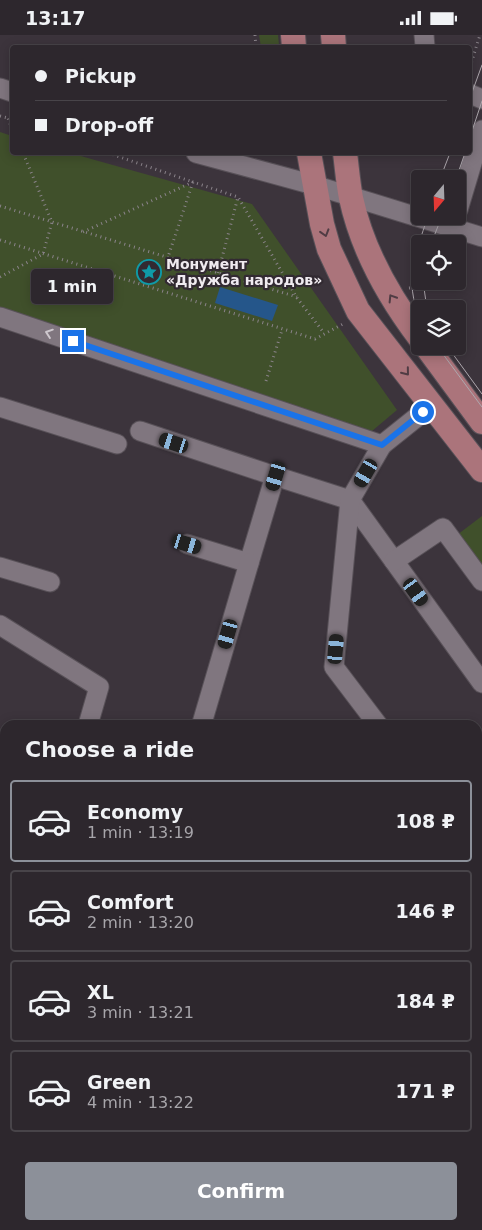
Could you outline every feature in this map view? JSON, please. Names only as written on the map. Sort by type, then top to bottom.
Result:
[{"type":"main road","points":[[309,155],[314,185],[329,249],[358,311],[482,470]]},
{"type":"main road","points":[[345,155],[351,198],[370,253],[389,296],[411,326]]},
{"type":"main road","points":[[433,355],[482,422]]},
{"type":"street","points":[[466,183],[482,130]]},
{"type":"street","points":[[203,155],[314,185],[351,198],[411,213]]},
{"type":"street","points":[[457,225],[482,237]]},
{"type":"street","points":[[0,317],[382,445]]},
{"type":"street","points":[[374,720],[334,667],[350,500],[382,445],[432,405]]},
{"type":"street","points":[[0,407],[117,444]]},
{"type":"street","points":[[140,431],[350,500],[482,683]]},
{"type":"street","points":[[203,720],[276,476]]},
{"type":"street","points":[[394,561],[443,528],[482,581]]},
{"type":"street","points":[[187,544],[249,563]]},
{"type":"street","points":[[0,567],[50,582]]},
{"type":"street","points":[[0,625],[99,687],[89,720]]},
{"type":"path","points":[[472,61],[480,35]]},
{"type":"path","points":[[0,116],[8,118],[10,124]]},
{"type":"path","points":[[1,276],[43,253],[52,222],[23,155]]},
{"type":"path","points":[[114,155],[238,197],[297,298],[324,333]]},
{"type":"path","points":[[83,231],[193,182]]},
{"type":"path","points":[[168,257],[193,182]]},
{"type":"path","points":[[218,273],[238,197]]},
{"type":"path","points":[[0,206],[297,298]]},
{"type":"path","points":[[0,240],[314,339],[342,324]]},
{"type":"path","points":[[404,289],[411,288]]},
{"type":"path","points":[[266,381],[282,330]]},
{"type":"green space","points":[[259,35],[278,35],[279,45],[261,45]]},
{"type":"green space","points":[[0,132],[10,135],[10,155],[77,155],[252,204],[397,410],[372,431],[0,312]]},
{"type":"green space","points":[[482,516],[482,569],[457,535]]},
{"type":"water","points":[[220,287],[278,305],[272,321],[215,303]]},
{"type":"tram line","points":[[472,92],[482,65]]},
{"type":"tram line","points":[[472,131],[482,101]]},
{"type":"tram line","points":[[443,170],[449,155]]},
{"type":"tram line","points":[[459,170],[464,155]]},
{"type":"tram line","points":[[414,300],[413,268],[425,225]]},
{"type":"tram line","points":[[435,235],[438,225]]},
{"type":"tram line","points":[[424,290],[426,300]]},
{"type":"tram line","points":[[444,355],[482,407]]},
{"type":"tram line","points":[[454,355],[482,394]]},
{"type":"place","name":"Монумент «Дружба народов»","points":[[149,272]]},
{"type":"route","points":[[73,341],[382,445],[423,412]]}]
